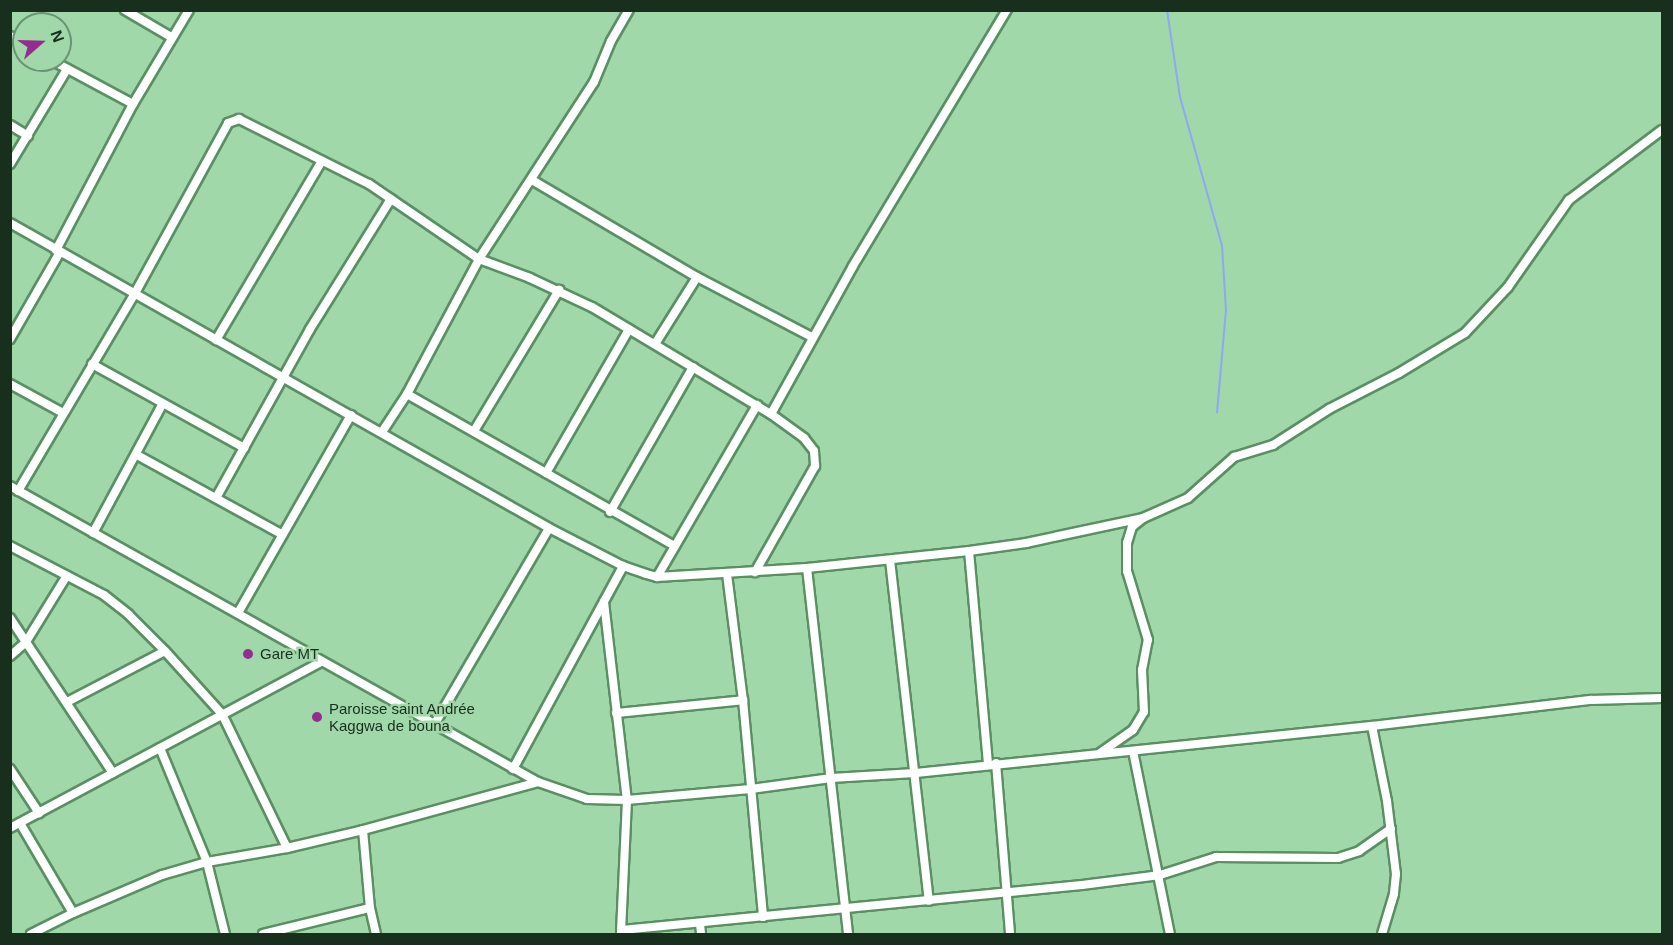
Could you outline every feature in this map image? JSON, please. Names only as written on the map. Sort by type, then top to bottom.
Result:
[{"type":"street","points":[[126,10],[171,37]]},
{"type":"street","points":[[10,339],[14,323],[58,251],[133,104],[189,10]]},
{"type":"street","points":[[382,432],[407,394],[479,259],[594,82],[611,41],[629,10]]},
{"type":"street","points":[[771,414],[812,337],[1007,10]]},
{"type":"street","points":[[10,164],[65,72]]},
{"type":"street","points":[[72,72],[133,104]]},
{"type":"street","points":[[755,572],[815,466],[814,451],[804,438],[757,405],[629,329],[559,290],[479,259],[354,176],[245,121],[232,120],[134,295],[63,413],[14,488],[513,769],[538,782],[587,799],[627,800],[751,789],[831,778],[915,773],[1372,726],[1591,700],[1662,698]]},
{"type":"street","points":[[10,125],[28,135]]},
{"type":"street","points":[[10,223],[281,378],[623,567],[657,577],[727,574],[890,560],[1026,543],[1143,518],[1188,498],[1234,457],[1273,445],[1329,409],[1399,373],[1459,337],[1508,287],[1569,200],[1662,130]]},
{"type":"street","points":[[216,340],[322,161]]},
{"type":"street","points":[[532,180],[697,277],[812,337]]},
{"type":"street","points":[[216,498],[281,378],[391,199]]},
{"type":"street","points":[[655,344],[697,277]]},
{"type":"street","points":[[474,431],[559,290]]},
{"type":"street","points":[[546,473],[629,329]]},
{"type":"street","points":[[92,363],[162,405],[244,447]]},
{"type":"street","points":[[610,512],[693,367]]},
{"type":"street","points":[[10,384],[63,413]]},
{"type":"street","points":[[407,394],[610,512],[675,546]]},
{"type":"street","points":[[93,533],[162,405]]},
{"type":"street","points":[[657,577],[757,405]]},
{"type":"street","points":[[238,614],[351,415]]},
{"type":"street","points":[[137,455],[283,536]]},
{"type":"street","points":[[1097,755],[1137,727],[1144,712],[1142,670],[1148,640],[1133,598],[1126,558],[1129,533],[1143,518]]},
{"type":"street","points":[[434,725],[549,528]]},
{"type":"street","points":[[10,546],[104,595],[128,614],[165,651],[222,714],[287,848]]},
{"type":"street","points":[[969,551],[1008,894],[1010,934]]},
{"type":"street","points":[[890,560],[929,901]]},
{"type":"street","points":[[513,769],[623,567]]},
{"type":"street","points":[[807,568],[848,934]]},
{"type":"street","points":[[727,574],[743,700],[763,917]]},
{"type":"street","points":[[10,656],[26,642],[66,577]]},
{"type":"street","points":[[604,602],[627,800],[622,932],[845,908],[1008,894],[1160,875],[1216,857],[1338,858],[1359,851],[1391,828]]},
{"type":"street","points":[[10,618],[113,773]]},
{"type":"street","points":[[67,702],[165,651]]},
{"type":"street","points":[[10,828],[321,662]]},
{"type":"street","points":[[616,713],[743,700]]},
{"type":"street","points":[[1372,726],[1391,828],[1396,885],[1382,934]]},
{"type":"street","points":[[160,748],[207,862],[225,934]]},
{"type":"street","points":[[1133,751],[1160,875],[1170,934]]},
{"type":"street","points":[[10,769],[39,813]]},
{"type":"street","points":[[31,934],[135,885],[207,862],[287,848],[363,830],[538,782]]},
{"type":"street","points":[[20,823],[73,913]]},
{"type":"street","points":[[363,830],[370,908],[376,934]]},
{"type":"street","points":[[263,934],[294,931],[370,908]]},
{"type":"street","points":[[700,924],[701,934]]},
{"type":"waterway","points":[[1167,10],[1180,97],[1222,245],[1226,310],[1217,413]]},
{"type":"place","name":"Gare MT","points":[[248,654]]},
{"type":"place","name":"Paroisse saint Andrée Kaggwa de bouna","points":[[317,717]]}]
